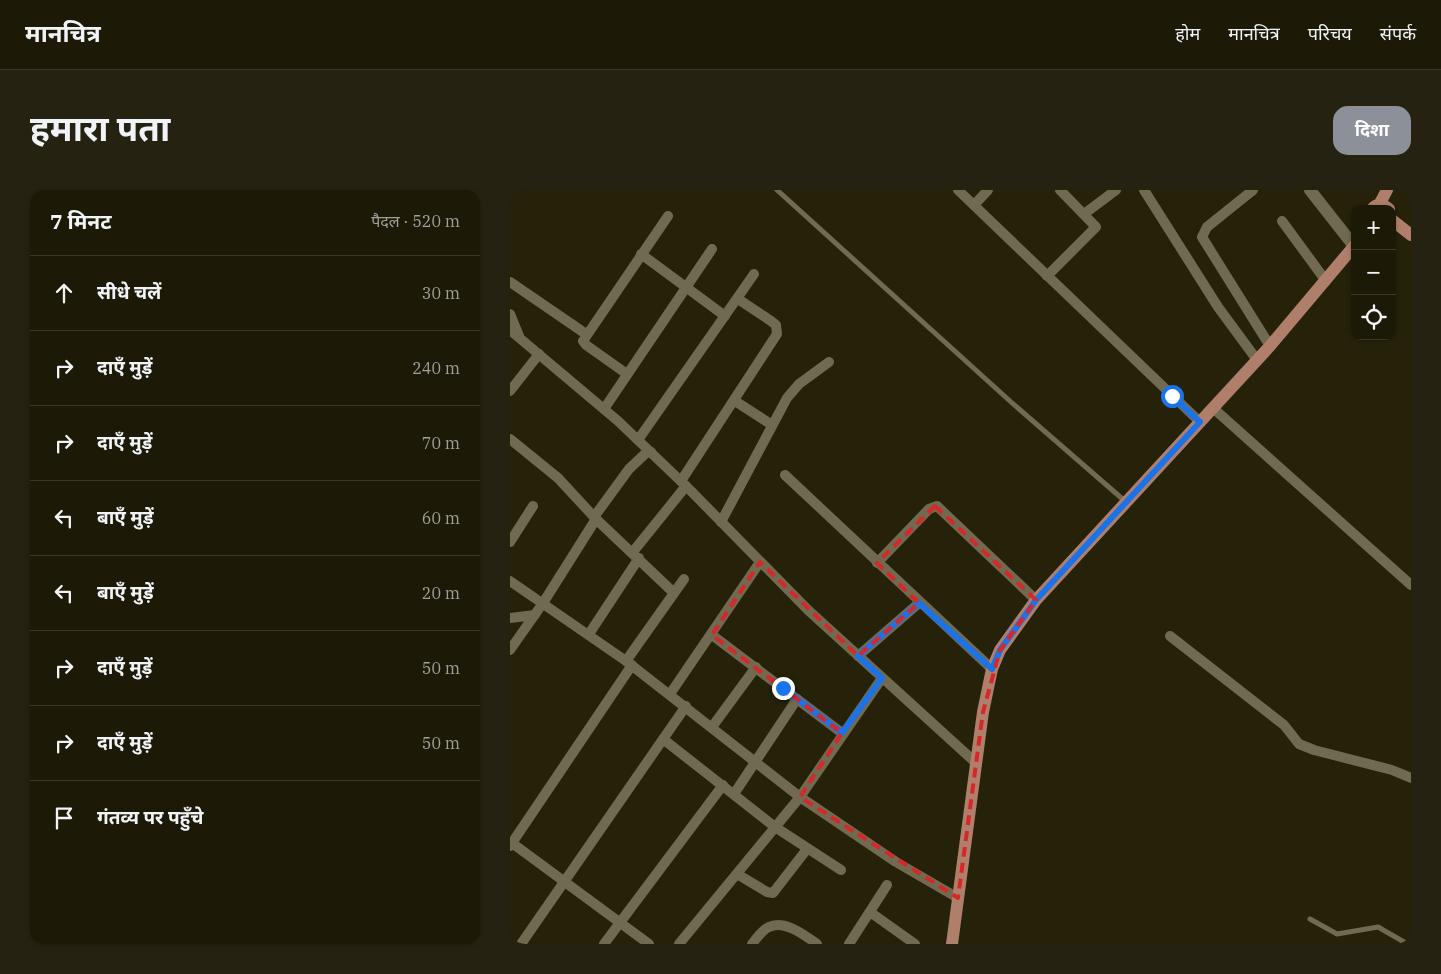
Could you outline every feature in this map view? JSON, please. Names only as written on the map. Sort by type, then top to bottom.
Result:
[{"type":"main road","points":[[1381,205],[1387,190]]},
{"type":"main road","points":[[1396,223],[1411,235]]},
{"type":"main road","points":[[952,944],[975,762],[992,669],[1000,650],[1036,600],[1270,346],[1351,250]]},
{"type":"street","points":[[958,190],[1200,422]]},
{"type":"street","points":[[974,205],[988,190]]},
{"type":"street","points":[[1047,276],[1095,229],[1094,223],[1060,190]]},
{"type":"street","points":[[1084,214],[1116,190]]},
{"type":"street","points":[[1144,190],[1218,307],[1257,360]]},
{"type":"street","points":[[1253,190],[1207,227],[1202,237],[1270,346]]},
{"type":"street","points":[[1310,190],[1351,242]]},
{"type":"street","points":[[627,374],[584,344],[583,340],[668,216]]},
{"type":"street","points":[[1282,221],[1326,281]]},
{"type":"street","points":[[604,409],[712,249]]},
{"type":"street","points":[[641,254],[726,316]]},
{"type":"street","points":[[638,440],[754,274]]},
{"type":"street","points":[[510,282],[586,334]]},
{"type":"street","points":[[589,634],[734,401],[775,340],[778,330],[772,320],[738,299]]},
{"type":"street","points":[[510,314],[519,336]]},
{"type":"street","points":[[510,330],[604,409],[651,452],[684,483],[760,562],[858,656],[975,762]]},
{"type":"street","points":[[510,391],[539,354]]},
{"type":"street","points":[[721,522],[772,425],[793,391],[829,362]]},
{"type":"street","points":[[510,373],[519,380]]},
{"type":"street","points":[[734,401],[772,425]]},
{"type":"street","points":[[1213,408],[1411,585]]},
{"type":"street","points":[[510,439],[558,478],[596,519],[674,593]]},
{"type":"street","points":[[510,650],[543,603],[596,519],[594,517],[629,468],[646,453],[651,452]]},
{"type":"street","points":[[785,475],[919,603],[992,669]]},
{"type":"street","points":[[510,542],[533,506]]},
{"type":"street","points":[[877,563],[929,509],[937,506],[1036,600]]},
{"type":"street","points":[[670,694],[760,562]]},
{"type":"street","points":[[649,944],[621,921],[511,844],[684,579]]},
{"type":"street","points":[[510,581],[629,663],[800,797],[896,862],[958,898]]},
{"type":"street","points":[[858,656],[919,603]]},
{"type":"street","points":[[510,618],[535,614]]},
{"type":"street","points":[[712,634],[842,733]]},
{"type":"street","points":[[1170,636],[1284,725],[1299,744],[1314,750],[1392,770],[1411,778]]},
{"type":"street","points":[[712,727],[756,667]]},
{"type":"street","points":[[679,944],[800,797],[842,733],[882,678]]},
{"type":"street","points":[[734,794],[797,699]]},
{"type":"street","points":[[521,944],[686,706]]},
{"type":"street","points":[[662,739],[775,827],[841,870]]},
{"type":"street","points":[[604,944],[723,785]]},
{"type":"street","points":[[737,874],[766,892],[773,893],[807,849]]},
{"type":"street","points":[[849,944],[887,885]]},
{"type":"street","points":[[870,912],[915,944]]},
{"type":"street","points":[[752,944],[764,930],[773,925],[790,928],[817,944]]},
{"type":"lane","points":[[777,190],[1011,402],[1126,502]]},
{"type":"lane","points":[[1310,920],[1332,934],[1343,934],[1378,927],[1404,942],[1411,942]]},
{"type":"highlighted area","points":[[935,506],[1036,600],[1000,650],[983,712],[958,898],[800,797],[842,733],[712,635],[760,562],[858,656],[919,603],[877,563]]},
{"type":"route","points":[[783,688],[842,733],[882,678],[858,656],[919,603],[992,669],[1000,650],[1036,600],[1200,422],[1172,396]]}]
